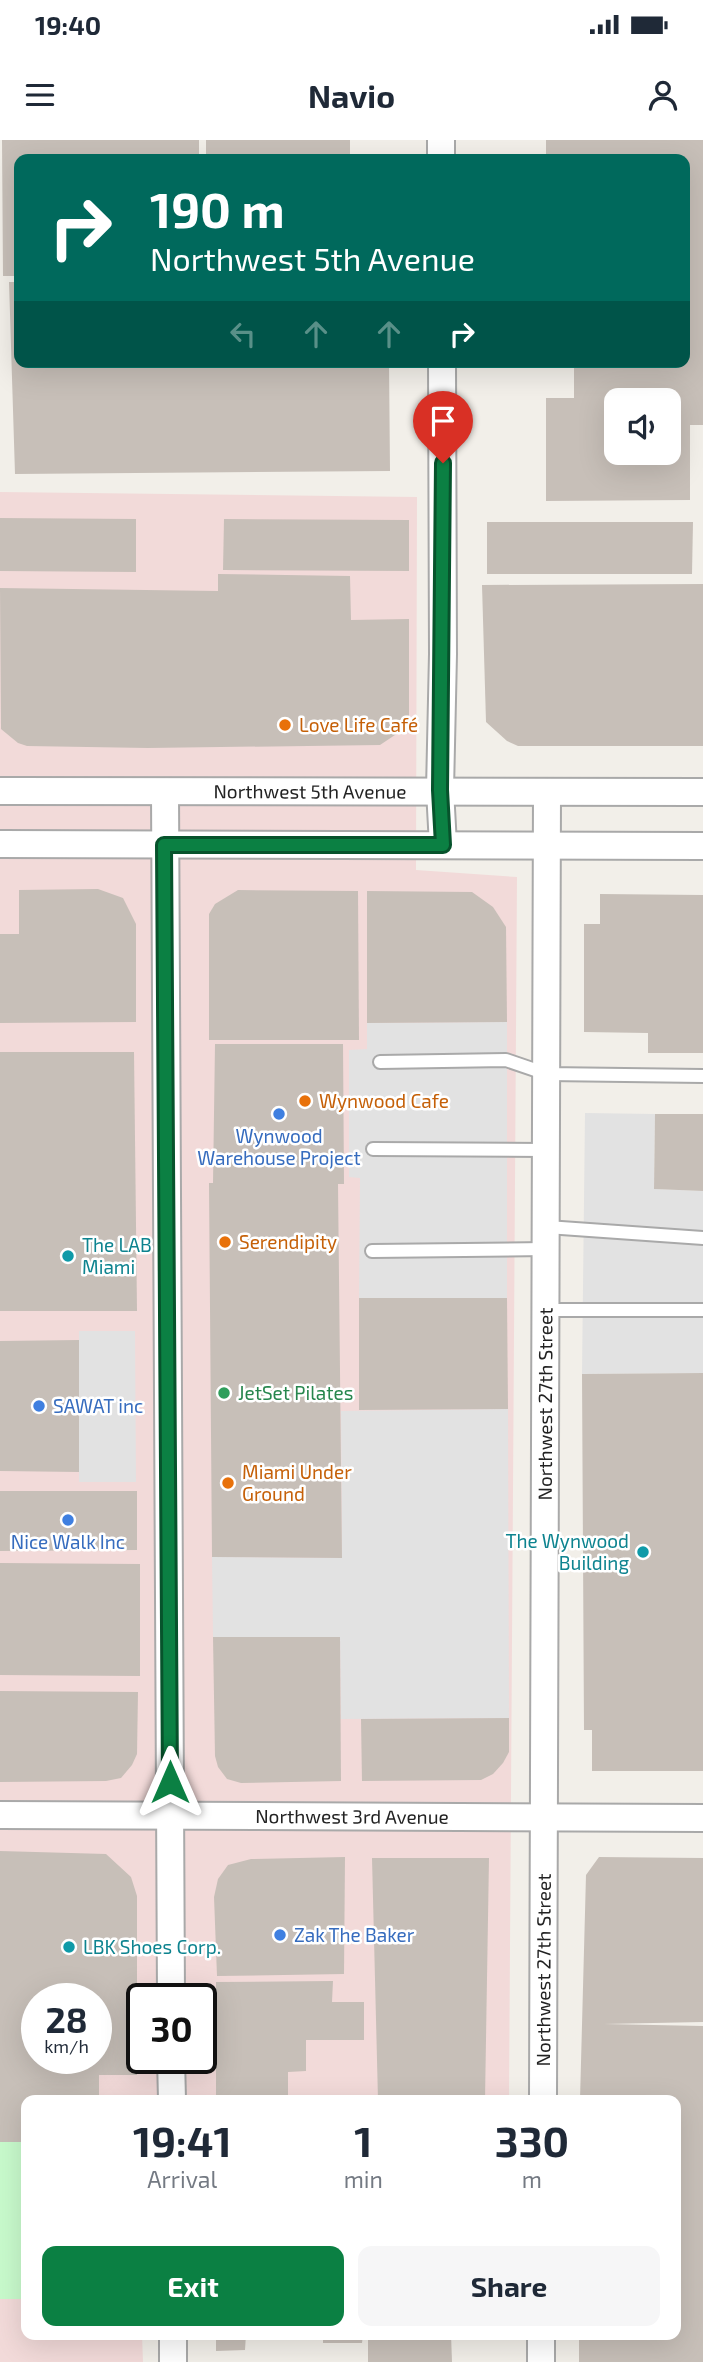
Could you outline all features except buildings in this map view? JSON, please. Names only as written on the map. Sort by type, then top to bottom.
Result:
[{"type":"street","points":[[442,368],[443,654],[440,790],[443,845]]},
{"type":"street","name":"Northwest 5th Avenue","points":[[0,791],[703,792]]},
{"type":"street","points":[[164,792],[171,1983]]},
{"type":"street","name":"Northwest 27th Street","points":[[543,2095],[547,793]]},
{"type":"street","points":[[0,844],[703,846]]},
{"type":"street","name":"Northwest 3rd Avenue","points":[[0,1815],[703,1818]]},
{"type":"street","points":[[171,2074],[172,2095]]},
{"type":"street","points":[[173,2340],[173,2362]]},
{"type":"street","points":[[541,2340],[541,2362]]},
{"type":"lane","points":[[380,1062],[506,1060],[547,1073],[703,1076]]},
{"type":"lane","points":[[373,1149],[547,1150]]},
{"type":"lane","points":[[372,1251],[547,1238],[703,1238]]},
{"type":"lane","points":[[547,1310],[703,1310]]},
{"type":"shaded area","points":[[0,492],[417,497],[416,870],[517,877],[509,2095],[21,2095],[21,2340],[142,2340],[143,2362],[0,2362]]},
{"type":"shaded area","points":[[507,1022],[507,1298],[359,1298],[360,1178],[349,1177],[349,1050],[367,1049],[367,1023]]},
{"type":"shaded area","points":[[585,1113],[655,1114],[654,1189],[703,1191],[703,1373],[582,1374]]},
{"type":"shaded area","points":[[79,1331],[135,1331],[136,1482],[79,1482]]},
{"type":"shaded area","points":[[508,1409],[509,1718],[341,1719],[340,1637],[213,1637],[212,1557],[342,1558],[341,1411]]},
{"type":"green space","points":[[0,2142],[21,2142],[21,2299],[0,2299]]},
{"type":"place","name":"Love Life Café","points":[[285,725]]},
{"type":"place","name":"Wynwood Cafe","points":[[305,1101]]},
{"type":"place","name":"Wynwood Warehouse Project","points":[[279,1114]]},
{"type":"place","name":"Serendipity","points":[[225,1242]]},
{"type":"place","name":"The LAB Miami","points":[[68,1256]]},
{"type":"place","name":"JetSet Pilates","points":[[224,1393]]},
{"type":"place","name":"SAWAT inc","points":[[39,1406]]},
{"type":"place","name":"Miami Under Ground","points":[[228,1483]]},
{"type":"place","name":"Nice Walk Inc","points":[[68,1520]]},
{"type":"place","name":"The Wynwood Building","points":[[643,1552]]},
{"type":"place","name":"Zak The Baker","points":[[280,1935]]},
{"type":"place","name":"LBK Shoes Corp.","points":[[69,1947]]},
{"type":"route","points":[[170,1782],[164,845],[443,845],[440,790],[443,463]]}]
